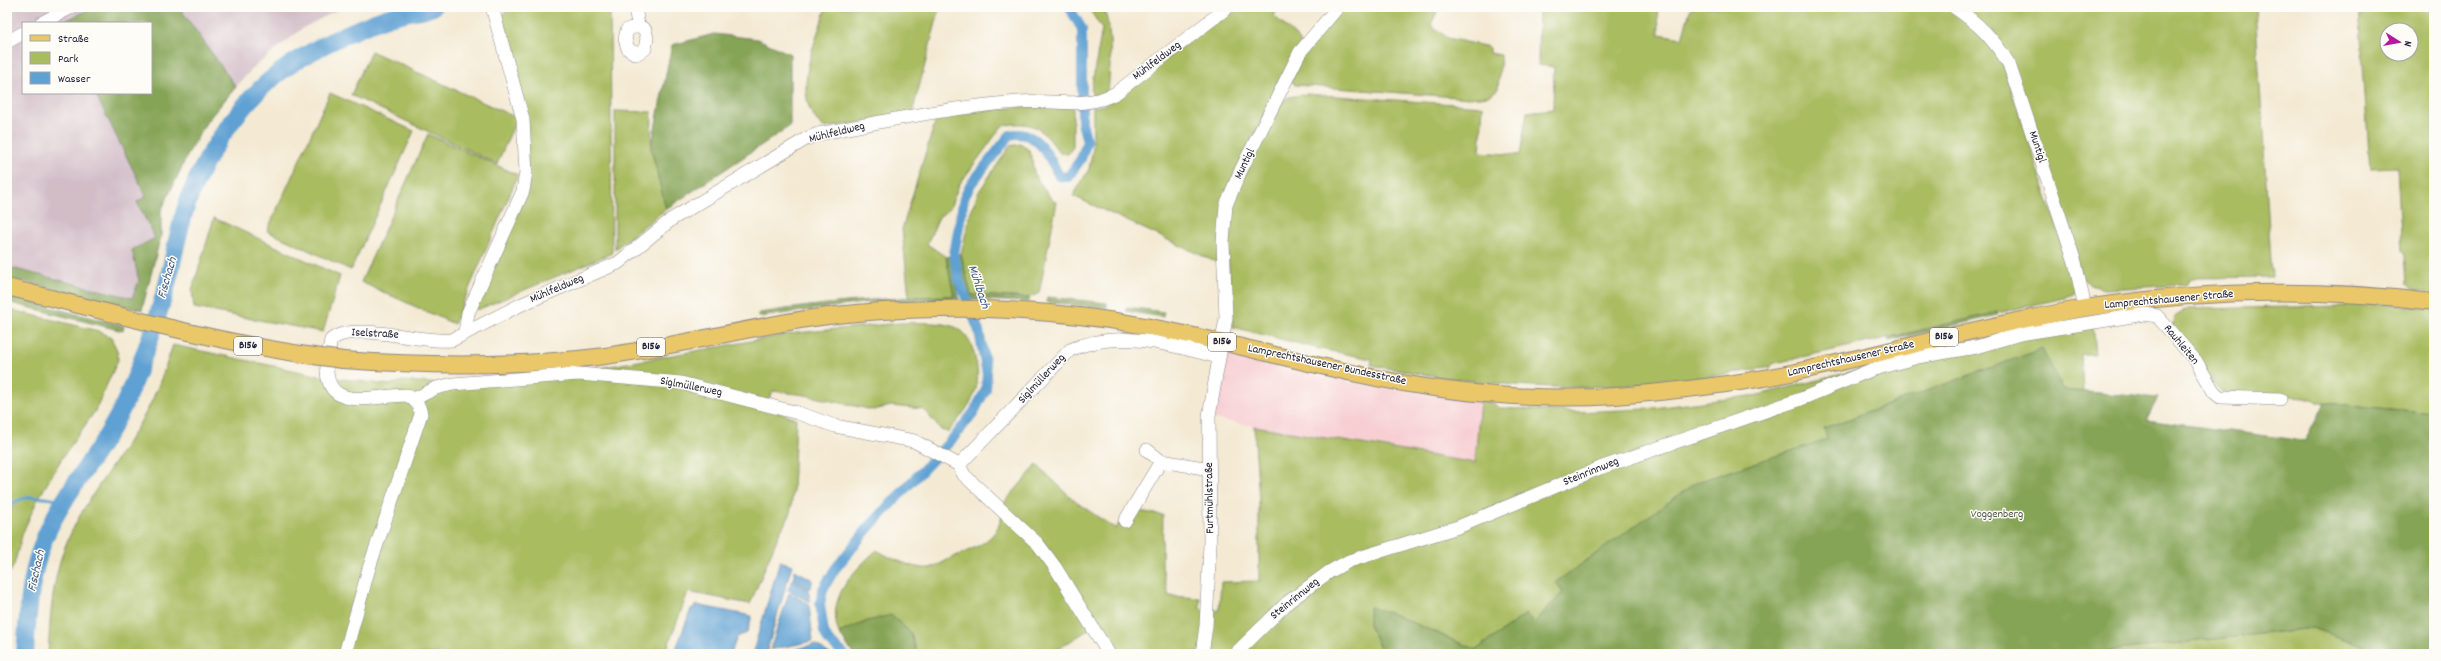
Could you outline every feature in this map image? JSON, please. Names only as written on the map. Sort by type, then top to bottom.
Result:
[{"type":"main road","name":"Lamprechtshausener Bundesstraße","points":[[7,287],[244,345],[343,360],[419,364],[524,363],[600,356],[812,318],[910,310],[985,309],[1088,317],[1142,325],[1220,349],[1365,376],[1456,390]]},
{"type":"main road","name":"Lamprechtshausener Straße","points":[[1456,390],[1555,397],[1606,396],[1714,387],[1806,370],[1967,332],[2085,308],[2159,299],[2265,293],[2360,295],[2434,302]]},
{"type":"street","points":[[43,22],[72,7]]},
{"type":"street","points":[[635,7],[638,26],[647,33],[647,45],[639,54],[631,59],[626,47],[626,34],[630,27],[638,26]]},
{"type":"street","name":"Mühlfeldweg","points":[[465,332],[520,305],[618,263],[672,219],[812,137],[945,110],[1018,102],[1092,103],[1116,93],[1228,7]]},
{"type":"street","name":"Muntigl","points":[[1220,349],[1226,318],[1223,242],[1226,205],[1241,170],[1300,52],[1338,7]]},
{"type":"street","name":"Muntigl","points":[[1954,7],[1981,26],[1997,44],[2009,64],[2075,262],[2085,308]]},
{"type":"street","points":[[465,332],[468,313],[523,191],[526,172],[523,119],[493,11]]},
{"type":"street","points":[[7,42],[22,34]]},
{"type":"street","name":"Rauhleiten","points":[[1976,347],[2027,332],[2145,314],[2157,316],[2196,361],[2214,392],[2220,398],[2280,400]]},
{"type":"street","name":"Iselstraße","points":[[414,399],[407,395],[398,395],[351,399],[338,393],[327,378],[326,369],[331,340],[337,334],[351,332],[414,337],[440,342],[452,340],[465,332]]},
{"type":"street","name":"Siglmüllerweg","points":[[959,465],[1070,350],[1086,343],[1128,339],[1220,349]]},
{"type":"street","name":"Steinrinnweg","points":[[1235,654],[1288,602],[1329,572],[1350,561],[1458,527],[1606,465],[1801,399],[1871,370],[1918,357],[1976,347]]},
{"type":"street","name":"Furtmühlstraße","points":[[1202,654],[1209,584],[1209,416],[1220,349]]},
{"type":"street","name":"Siglmüllerweg","points":[[414,399],[436,388],[483,381],[579,374],[654,380],[714,390],[798,413],[835,426],[914,441],[959,465],[964,475],[1038,544],[1055,567],[1110,654]]},
{"type":"street","points":[[344,654],[368,568],[421,414],[419,406],[414,399]]},
{"type":"street","points":[[1147,450],[1161,461],[1210,469]]},
{"type":"street","points":[[1125,521],[1161,461]]},
{"type":"shaded area","points":[[7,7],[94,7],[63,22],[22,22],[22,94],[95,94],[146,197],[137,202],[155,238],[132,250],[139,281],[132,298],[7,267],[7,52],[13,49],[7,35]]},
{"type":"shaded area","points":[[179,7],[343,7],[303,28],[253,68],[236,87]]},
{"type":"shaded area","points":[[1227,356],[1373,387],[1480,401],[1475,463],[1213,419],[1220,374]]},
{"type":"green space","points":[[94,7],[179,7],[236,87],[207,121],[188,154],[161,211],[161,235],[142,310],[7,278],[7,267],[132,298],[139,281],[132,250],[155,238],[137,202],[146,196],[95,94],[152,94],[152,22],[63,22]]},
{"type":"green space","points":[[512,7],[610,7],[612,253],[477,310],[476,307],[529,187],[502,20],[503,14]]},
{"type":"green space","points":[[826,7],[940,7],[912,114],[825,128],[814,116],[808,102],[806,87],[811,54]]},
{"type":"green space","points":[[1088,7],[1103,7],[1109,28],[1110,39],[1108,94],[1094,100],[1091,90],[1102,29]]},
{"type":"green space","points":[[1234,7],[1278,7],[1274,16],[1299,39],[1301,44],[1232,180],[1220,264],[1073,196],[1089,169],[1093,148],[1093,107],[1105,105],[1118,96]]},
{"type":"green space","points":[[1342,7],[1439,7],[1431,25],[1448,38],[1489,47],[1489,53],[1501,55],[1498,89],[1489,96],[1469,98],[1295,85],[1291,80],[1304,53]]},
{"type":"green space","points":[[1559,7],[1658,7],[1659,34],[1682,38],[1691,7],[1948,7],[1998,50],[2078,290],[2064,298],[1771,364],[1771,367],[1636,385],[1554,387],[1462,380],[1371,365],[1372,359],[1320,349],[1233,327],[1227,239],[1233,200],[1277,105],[1289,97],[1306,94],[1483,106],[1480,152],[1520,155],[1527,112],[1553,109],[1554,67],[1538,65],[1539,10],[1558,10]]},
{"type":"green space","points":[[1957,7],[2255,7],[2272,277],[2190,278],[2185,285],[2105,289],[2089,285],[2081,276],[2019,82]]},
{"type":"green space","points":[[2359,7],[2434,7],[2434,292],[2413,290],[2407,284],[2405,254],[2402,250],[2397,168],[2370,169]]},
{"type":"green space","points":[[714,34],[758,39],[790,54],[790,126],[666,209],[651,148],[672,45]]},
{"type":"green space","points":[[371,51],[517,118],[497,164],[351,95]]},
{"type":"green space","points":[[330,93],[414,131],[351,270],[267,231]]},
{"type":"green space","points":[[1027,106],[1073,107],[1073,147],[1068,154],[1060,153],[1042,132],[1030,125],[1013,124],[1002,126],[959,185],[950,208],[939,217],[927,244],[946,257],[955,296],[909,297],[902,229],[937,116]]},
{"type":"green space","points":[[615,111],[652,112],[651,148],[666,209],[615,249]]},
{"type":"green space","points":[[428,134],[518,175],[454,324],[361,282]]},
{"type":"green space","points":[[1021,144],[1030,151],[1035,176],[1053,201],[1057,202],[1039,293],[1029,298],[971,295],[961,254],[971,211],[978,193],[1010,146]]},
{"type":"green space","points":[[214,218],[340,276],[323,332],[194,308],[192,290]]},
{"type":"green space","points":[[958,254],[961,254],[971,295],[1029,298],[1029,302],[968,299]]},
{"type":"green space","points":[[950,256],[959,299],[863,303],[759,317],[759,313],[832,303],[880,299],[954,296],[946,257]]},
{"type":"green space","points":[[7,296],[124,326],[123,331],[7,302]]},
{"type":"green space","points":[[1047,297],[1107,303],[1107,308],[1046,302]]},
{"type":"green space","points":[[2347,301],[2434,308],[2434,413],[2325,403],[2305,397],[2219,391],[2172,326],[2174,317],[2188,309],[2346,306]]},
{"type":"green space","points":[[1127,307],[1164,312],[1163,317],[1126,311]]},
{"type":"green space","points":[[7,309],[99,331],[111,338],[117,350],[118,360],[95,411],[62,458],[37,501],[23,532],[14,565],[9,574],[7,574]]},
{"type":"green space","points":[[1997,312],[1998,315],[1889,341],[1888,338]]},
{"type":"green space","points":[[900,323],[948,325],[959,329],[967,336],[973,350],[978,375],[977,385],[970,404],[948,432],[941,430],[923,409],[891,406],[873,410],[805,395],[773,391],[764,408],[796,418],[793,491],[790,515],[779,534],[750,604],[688,592],[665,654],[48,654],[54,587],[64,549],[79,517],[144,417],[158,387],[173,345],[321,376],[389,385],[403,381],[458,385],[544,378],[796,333]]},
{"type":"green space","points":[[2092,325],[2095,354],[2081,354],[2083,392],[2063,390],[2042,350],[1824,428],[1827,439],[1556,582],[1564,592],[1534,623],[1526,614],[1476,650],[1390,613],[1369,624],[1383,654],[1114,654],[1096,625],[1050,654],[917,654],[911,633],[868,621],[839,633],[836,620],[836,608],[844,586],[859,567],[877,550],[910,565],[929,568],[970,550],[994,534],[999,526],[1002,505],[1037,465],[1076,502],[1116,529],[1119,523],[1138,511],[1163,515],[1162,567],[1169,596],[1200,598],[1200,609],[1219,610],[1221,582],[1259,581],[1259,501],[1254,426],[1475,463],[1480,401],[1491,402],[1500,408],[1576,412],[1646,409],[1758,395],[1862,369]]},
{"type":"green space","name":"Voggenberg","points":[[2042,349],[2063,390],[2158,398],[2146,420],[2305,441],[2325,403],[2434,413],[2434,654],[2387,654],[2313,628],[2083,654],[1383,654],[1369,624],[1369,607],[1390,613],[1476,650],[1526,614],[1534,623],[1563,592],[1556,582],[1697,482],[1827,439],[1824,428]]},
{"type":"green space","points":[[891,615],[911,633],[917,654],[853,654],[839,633],[868,621]]},
{"type":"green space","points":[[2313,628],[2387,654],[2083,654]]},
{"type":"water","points":[[780,561],[792,565],[766,654],[755,654],[754,648]]},
{"type":"water","points":[[795,570],[813,580],[810,589],[793,579]]},
{"type":"water","points":[[792,580],[809,590],[810,602],[788,590]]},
{"type":"water","points":[[789,593],[809,604],[813,641],[770,650]]},
{"type":"water","points":[[697,605],[752,616],[747,633],[737,637],[731,654],[674,654],[691,609]]},
{"type":"water","points":[[815,644],[830,654],[780,654]]},
{"type":"waterway","name":"Fischach","points":[[25,654],[31,589],[43,541],[68,494],[109,432],[126,400],[161,306],[179,230],[191,193],[208,157],[219,139],[245,105],[259,90],[274,77],[301,58],[336,39],[374,22],[392,16],[433,7]]},
{"type":"waterway","name":"Mühlbach","points":[[844,654],[828,640],[824,632],[820,604],[823,589],[835,569],[869,527],[955,436],[974,412],[986,389],[987,374],[979,331],[959,280],[954,254],[964,198],[971,184],[1010,135],[1019,134],[1028,136],[1041,145],[1059,176],[1068,177],[1081,159],[1087,141],[1082,123],[1082,29],[1069,7]]},
{"type":"waterway","points":[[7,510],[12,504],[25,498],[33,497],[64,501]]}]
